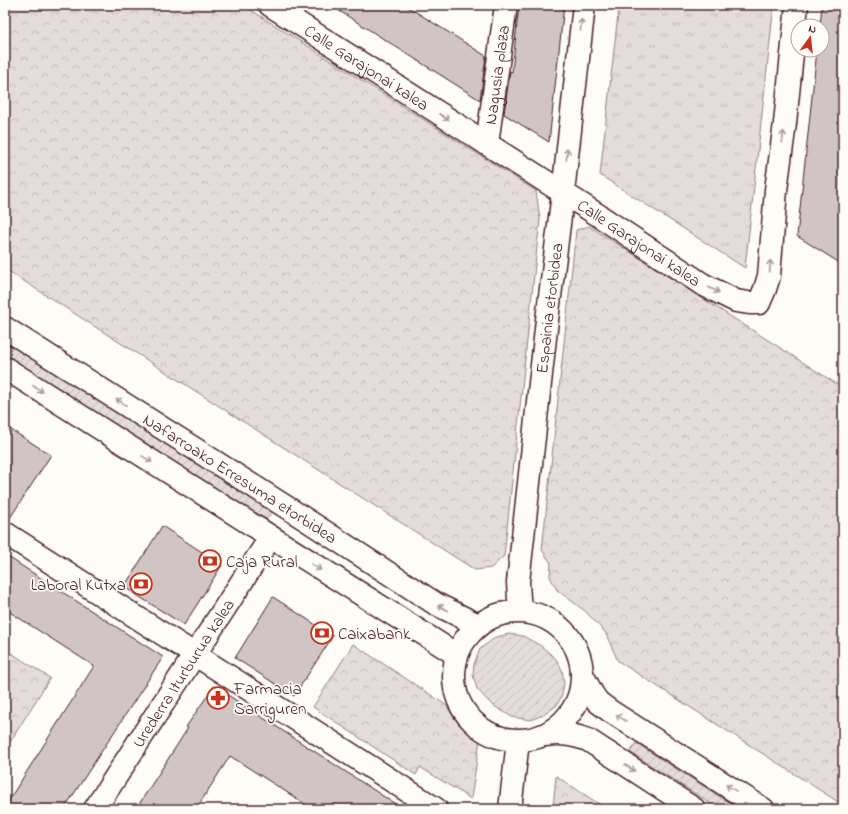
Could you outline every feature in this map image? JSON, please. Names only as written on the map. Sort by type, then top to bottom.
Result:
[{"type":"street","name":"Calle Garajonai kalea","points":[[270,5],[706,286],[736,301],[749,304],[759,303],[769,276],[776,190],[785,123],[797,5]]},
{"type":"street","name":"Nagusia plaza","points":[[487,144],[506,5]]},
{"type":"street","name":"Espainia etorbidea","points":[[522,612],[519,599],[518,582],[584,5]]},
{"type":"street","name":"Nafarroako Erresuma etorbidea","points":[[5,328],[290,509],[436,604],[478,625]]},
{"type":"street","name":"Nafarroako Erresuma etorbidea","points":[[5,368],[456,655]]},
{"type":"street","points":[[5,533],[436,809]]},
{"type":"street","name":"Urederra Iturburua kalea","points":[[96,809],[270,538]]},
{"type":"street","points":[[507,612],[522,612],[544,617],[563,629],[576,647],[583,668],[581,690],[577,704],[569,716],[559,727],[540,737],[518,741],[498,738],[480,728],[465,714],[456,696],[453,675],[456,655],[465,638],[478,625],[491,617],[507,612]]},
{"type":"street","points":[[582,674],[598,702],[610,711],[764,809]]},
{"type":"street","points":[[544,735],[562,734],[579,736],[588,740],[694,809]]},
{"type":"street","points":[[510,809],[518,741]]},
{"type":"green space","points":[[5,5],[243,5],[536,191],[540,219],[504,556],[491,568],[475,570],[5,269]]},
{"type":"green space","points":[[619,5],[774,5],[745,268],[600,175]]},
{"type":"green space","points":[[589,226],[843,388],[843,805],[618,661],[605,632],[585,611],[557,590],[550,577],[551,563],[542,550],[576,230]]},
{"type":"green space","points":[[5,341],[273,511],[265,520],[5,354]]},
{"type":"green space","points":[[509,634],[523,636],[541,646],[556,659],[562,670],[564,683],[562,695],[557,705],[545,714],[531,720],[512,717],[491,704],[477,689],[473,675],[474,664],[480,649],[496,637]]},
{"type":"green space","points":[[353,644],[446,705],[459,724],[480,739],[471,799],[420,767],[416,775],[313,707]]},
{"type":"green space","points":[[5,649],[50,678],[5,750]]},
{"type":"green space","points":[[636,743],[739,809],[719,809],[630,752]]},
{"type":"green space","points":[[556,776],[607,809],[553,809]]},
{"type":"building","points":[[330,5],[405,5],[486,56],[480,100]]},
{"type":"building","points":[[519,5],[564,5],[549,142],[504,114],[510,71],[512,72]]},
{"type":"building","points":[[822,5],[843,5],[843,265],[797,236],[816,58],[830,58],[830,18],[821,18]]},
{"type":"building","points":[[5,426],[51,455],[8,521],[5,521]]},
{"type":"building","points":[[162,526],[222,565],[184,625],[124,587]]},
{"type":"building","points":[[5,555],[163,657],[64,809],[5,809],[5,806],[94,666],[5,609]]},
{"type":"building","points":[[273,597],[333,636],[294,696],[235,658]]},
{"type":"building","points":[[214,686],[403,809],[313,809],[230,756],[196,809],[136,809],[188,728],[186,727]]},
{"type":"place","name":"Caja Rural","points":[[210,561]]},
{"type":"place","name":"Laboral Kutxa","points":[[141,584]]},
{"type":"place","name":"Caixabank","points":[[322,633]]},
{"type":"place","name":"Farmacia Sarriguren","points":[[218,698]]}]
